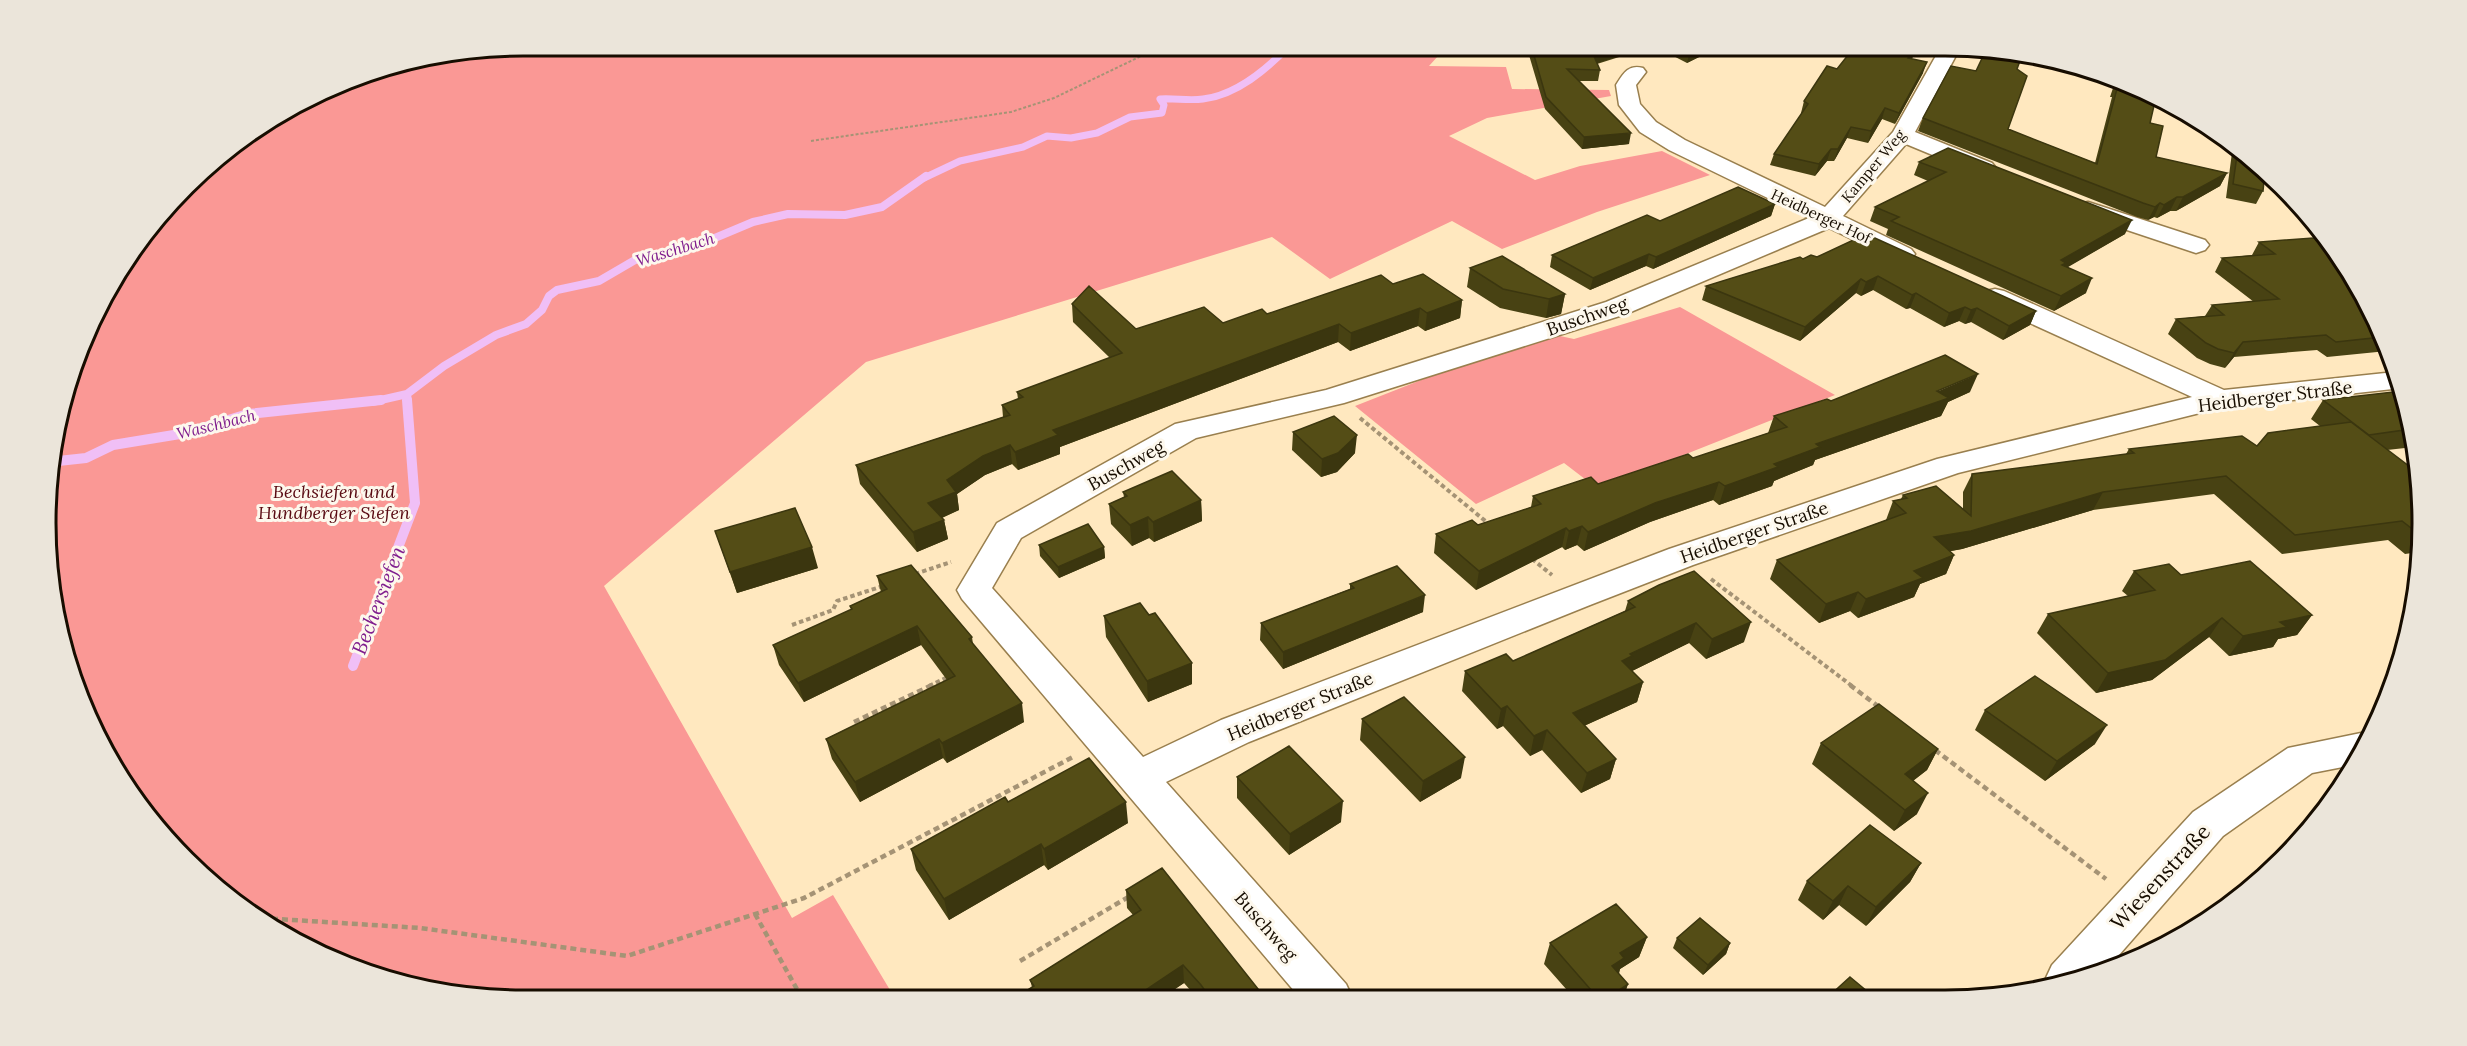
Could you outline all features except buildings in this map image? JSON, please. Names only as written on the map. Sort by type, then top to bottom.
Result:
[{"type":"street","name":"Kamper Weg","points":[[1827,220],[1902,135],[1945,56]]},
{"type":"street","name":"Heidberger Hof","points":[[1636,72],[1626,85],[1630,105],[1648,126],[1707,161],[1925,265]]},
{"type":"street","points":[[1902,135],[2009,178]]},
{"type":"street","points":[[2063,199],[2127,224],[2196,245]]},
{"type":"street","name":"Buschweg","points":[[1322,990],[974,590],[1009,531],[1186,431],[1334,397],[1616,308],[1827,220]]},
{"type":"street","points":[[1969,285],[2220,399]]},
{"type":"street","name":"Heidberger Straße","points":[[1136,778],[1235,731],[1578,596],[1681,557],[1948,466],[2220,399],[2390,382]]},
{"type":"street","name":"Wiesenstraße","points":[[2075,972],[2208,824],[2301,759],[2353,749]]},
{"type":"path","points":[[811,141],[1011,112],[1064,94],[1146,56]]},
{"type":"path","points":[[1334,397],[1497,530]]},
{"type":"path","points":[[914,575],[1001,545]]},
{"type":"path","points":[[1524,552],[1578,596]]},
{"type":"path","points":[[1681,557],[1880,708]]},
{"type":"path","points":[[792,625],[833,610],[837,601],[892,583]]},
{"type":"path","points":[[854,722],[957,672]]},
{"type":"path","points":[[273,918],[420,928],[627,956],[804,898],[1104,741]]},
{"type":"path","points":[[1927,744],[2136,902]]},
{"type":"path","points":[[1020,961],[1141,889]]},
{"type":"path","points":[[755,914],[797,990]]},
{"type":"green space","name":"Bechsiefen und Hundberger Siefen","points":[[523,56],[1438,56],[1429,66],[1506,67],[1512,89],[1609,90],[1611,96],[1487,118],[1449,136],[1535,180],[1580,166],[1662,151],[1710,175],[1597,212],[1502,249],[1452,221],[1330,279],[1272,237],[866,362],[604,586],[792,918],[833,895],[890,990],[523,990],[462,987],[402,975],[373,966],[344,955],[289,928],[238,894],[192,854],[152,808],[118,757],[104,730],[91,702],[71,644],[59,584],[57,554],[59,462],[71,402],[80,373],[91,344],[118,289],[152,238],[192,192],[238,152],[289,118],[344,91],[402,71],[462,59]]},
{"type":"green space","points":[[1680,307],[1835,395],[1598,489],[1564,463],[1476,504],[1355,406],[1462,364],[1560,336],[1574,339]]},
{"type":"waterway","name":"Waschbach","points":[[924,178],[960,161],[1023,147],[1047,136],[1071,138],[1097,133],[1130,117],[1162,113],[1164,105],[1160,99],[1198,100],[1216,97],[1251,80],[1278,56]]},
{"type":"waterway","name":"Waschbach","points":[[407,394],[444,366],[496,335],[526,324],[542,310],[549,296],[557,290],[599,281],[635,260],[691,248],[753,222],[788,214],[845,215],[882,207],[926,176]]},
{"type":"waterway","name":"Waschbach","points":[[381,400],[407,394]]},
{"type":"waterway","name":"Bechersiefen","points":[[407,394],[408,402]]},
{"type":"waterway","name":"Waschbach","points":[[59,461],[86,458],[113,445],[186,433],[248,414],[381,400]]},
{"type":"waterway","name":"Waschbach","points":[[372,402],[381,400]]},
{"type":"waterway","name":"Bechersiefen","points":[[353,666],[415,503],[407,400]]}]
